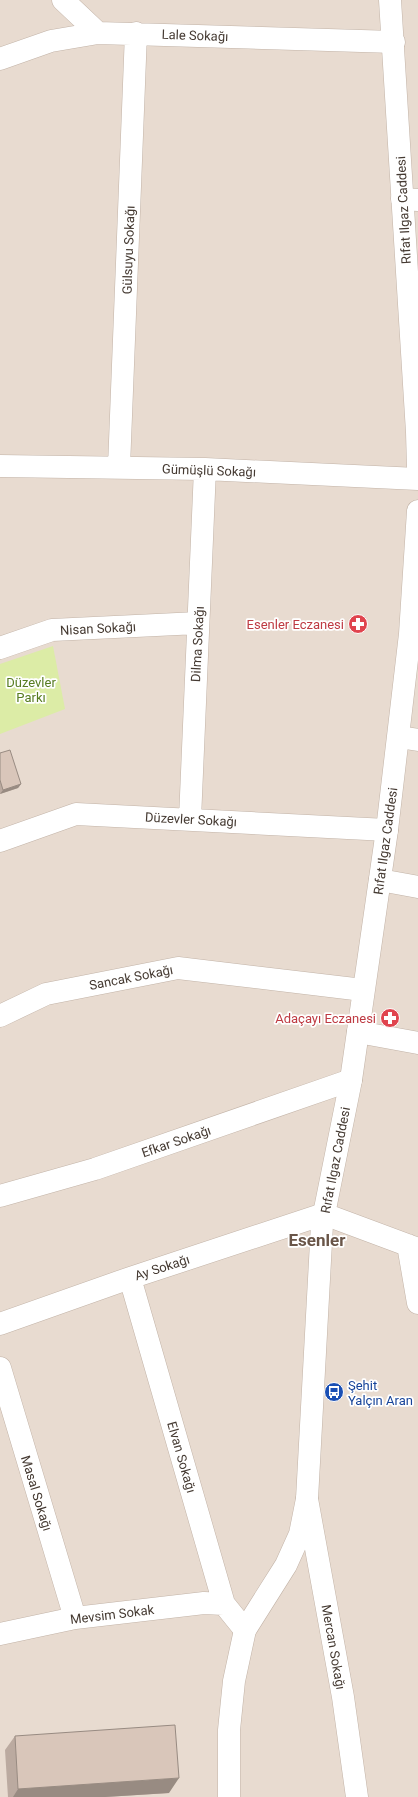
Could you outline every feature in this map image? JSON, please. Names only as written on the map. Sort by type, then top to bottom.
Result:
[{"type":"street","points":[[63,0],[98,33]]},
{"type":"street","name":"Rıfat Ilgaz Caddesi","points":[[390,0],[410,199],[418,468]]},
{"type":"street","name":"Lale Sokağı","points":[[0,59],[51,41],[98,33],[394,42]]},
{"type":"street","name":"Gülsuyu Sokağı","points":[[120,467],[136,34]]},
{"type":"street","name":"Gümüşlü Sokağı","points":[[0,466],[206,469],[418,479]]},
{"type":"street","name":"Dilma Sokağı","points":[[190,819],[206,469]]},
{"type":"street","name":"Rıfat Ilgaz Caddesi","points":[[229,1797],[229,1730],[234,1681],[244,1630],[286,1565],[300,1534],[308,1498],[321,1235],[351,1080],[387,830],[408,739],[414,634],[418,511]]},
{"type":"street","name":"Nisan Sokağı","points":[[0,648],[52,630],[198,623]]},
{"type":"street","name":"Düzevler Sokağı","points":[[0,840],[76,814],[387,830]]},
{"type":"street","points":[[380,880],[418,887]]},
{"type":"street","name":"Sancak Sokağı","points":[[0,1016],[46,994],[178,968],[363,990]]},
{"type":"street","points":[[358,1032],[418,1043]]},
{"type":"street","name":"Efkar Sokağı","points":[[0,1196],[95,1170],[351,1080]]},
{"type":"street","points":[[324,1214],[413,1247],[418,1303]]},
{"type":"street","name":"Ay Sokağı","points":[[0,1324],[130,1278],[324,1214]]},
{"type":"street","name":"Elvan Sokağı","points":[[130,1278],[224,1604],[244,1630]]},
{"type":"street","name":"Masal Sokağı","points":[[0,1368],[75,1618]]},
{"type":"street","name":"Mercan Sokağı","points":[[308,1498],[343,1696],[357,1797]]},
{"type":"street","name":"Mevsim Sokak","points":[[0,1634],[75,1618],[204,1603],[224,1604]]},
{"type":"shaded area","points":[[0,0],[418,0],[418,1797],[0,1797]]},
{"type":"green space","name":"Düzevler Parkı","points":[[53,646],[65,709],[0,734],[0,664]]},
{"type":"building","points":[[10,750],[21,784],[3,790],[0,780],[0,753]]},
{"type":"building","points":[[175,1725],[179,1778],[18,1789],[15,1736]]},
{"type":"place","name":"Esenler Eczanesi","points":[[358,624]]},
{"type":"place","name":"Adaçayı Eczanesi","points":[[390,1018]]},
{"type":"place","name":"Şehit Yalçın Aran","points":[[334,1392]]},
{"type":"district","name":"Esenler","points":[[317,1240]]}]
